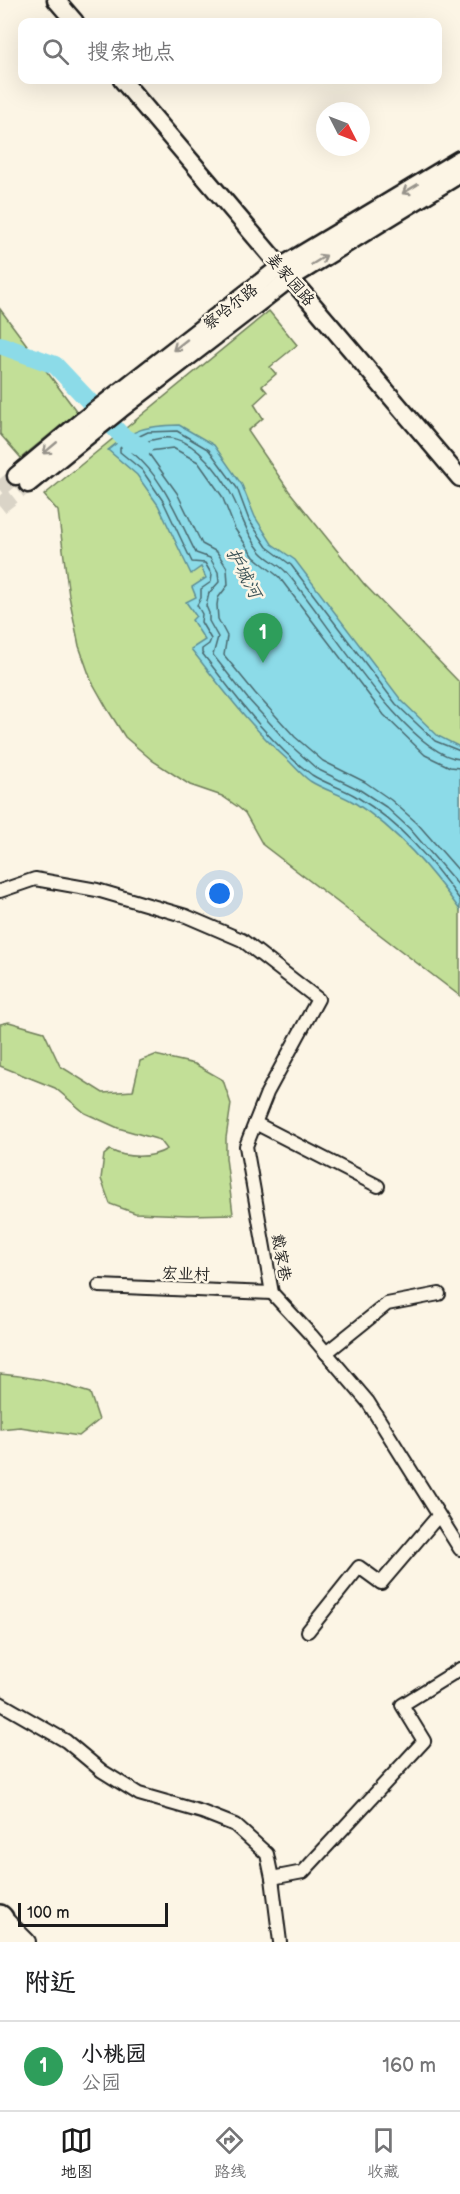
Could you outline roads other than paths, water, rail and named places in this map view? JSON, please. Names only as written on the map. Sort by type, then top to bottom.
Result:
[{"type":"highway","points":[[0,1921],[9,1942]]},
{"type":"main road","points":[[56,0],[72,18]]},
{"type":"main road","name":"姜家园路","points":[[125,84],[460,478]]},
{"type":"main road","name":"察哈尔路","points":[[22,480],[117,403],[286,273],[460,159]]},
{"type":"main road","name":"察哈尔路","points":[[286,273],[460,174]]},
{"type":"main road","points":[[0,1921],[26,1942]]},
{"type":"street","name":"戴家巷","points":[[0,891],[35,879],[97,890],[186,916],[242,940],[318,999],[267,1093],[246,1146],[272,1293],[368,1402],[460,1549]]},
{"type":"street","points":[[255,1123],[378,1186]]},
{"type":"street","name":"宏业村","points":[[99,1286],[272,1293]]},
{"type":"street","points":[[326,1353],[387,1304],[439,1294]]},
{"type":"street","points":[[308,1630],[360,1567],[381,1583],[438,1516]]},
{"type":"street","points":[[272,1878],[303,1872],[424,1741],[402,1705],[460,1669]]},
{"type":"street","points":[[0,1703],[66,1741],[95,1766],[139,1794],[202,1812],[235,1825],[267,1854],[280,1942]]},
{"type":"water","name":"护城河","points":[[179,425],[214,445],[242,485],[255,517],[272,544],[295,560],[401,700],[438,736],[460,747],[460,910],[425,866],[385,825],[355,803],[310,781],[276,749],[238,708],[191,649],[205,640],[192,620],[196,616],[186,602],[196,597],[192,587],[206,578],[201,567],[191,574],[158,505],[137,475],[108,450],[125,437],[141,430]]},
{"type":"waterway","points":[[0,345],[55,365],[123,437],[143,448]]},
{"type":"tunnel","points":[[0,489],[16,476]]},
{"type":"tunnel","points":[[0,506],[28,484]]},
{"type":"place","name":"小桃园","points":[[263,663]]}]
